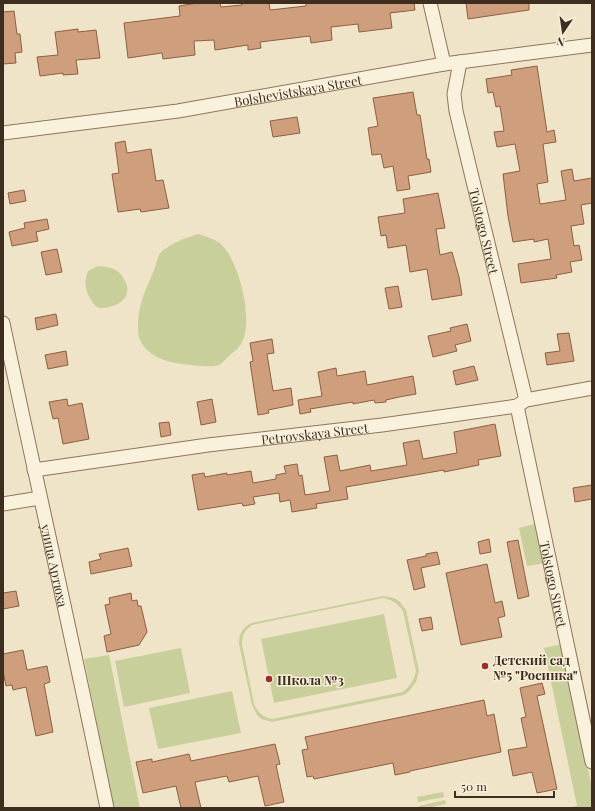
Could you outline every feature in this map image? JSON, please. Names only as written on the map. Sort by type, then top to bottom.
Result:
[{"type":"street","points":[[430,3],[444,64]]},
{"type":"street","name":"Bolshevistskaya Street","points":[[3,133],[201,108],[444,64],[592,45]]},
{"type":"street","name":"Tolstogo Street","points":[[460,62],[454,94],[456,111],[521,403],[592,762]]},
{"type":"street","name":"улица Артюха","points":[[3,323],[107,808]]},
{"type":"street","name":"Petrovskaya Street","points":[[34,470],[208,445],[382,425],[521,403],[592,388]]},
{"type":"street","points":[[3,504],[40,498]]},
{"type":"green space","points":[[199,234],[219,242],[228,252],[239,277],[245,306],[245,332],[241,344],[238,349],[221,364],[215,366],[182,364],[159,358],[145,347],[140,340],[138,333],[141,302],[159,255],[162,251],[183,239]]},
{"type":"green space","points":[[98,266],[116,270],[122,275],[127,284],[127,294],[125,298],[114,306],[103,308],[97,307],[91,300],[87,291],[85,282],[88,271]]},
{"type":"green space","points":[[538,523],[546,563],[527,566],[519,528]]},
{"type":"green space","points":[[383,596],[394,598],[399,601],[406,610],[419,671],[416,682],[404,695],[272,722],[261,719],[257,715],[252,705],[239,644],[242,632],[245,627],[251,623]],"holes":[[[383,598],[397,604],[403,611],[416,671],[411,683],[403,692],[272,719],[263,716],[257,710],[254,704],[242,644],[243,635],[252,625]]]},
{"type":"green space","points":[[384,614],[397,678],[274,703],[261,639]]},
{"type":"green space","points":[[562,644],[592,788],[592,808],[564,808],[577,806],[544,648]]},
{"type":"green space","points":[[181,648],[190,693],[124,707],[115,661]]},
{"type":"green space","points":[[109,655],[140,808],[114,808],[84,659]]},
{"type":"green space","points":[[232,691],[241,733],[158,749],[149,708]]},
{"type":"green space","points":[[443,792],[444,797],[418,802],[417,797]]},
{"type":"green space","points":[[445,800],[446,804],[419,808],[419,806]]},
{"type":"building","points":[[197,3],[220,3],[221,7],[242,5],[242,3],[269,3],[270,10],[306,6],[306,3],[414,3],[415,10],[390,13],[392,28],[359,32],[358,24],[331,27],[332,40],[311,43],[310,36],[260,42],[261,48],[248,50],[248,45],[215,50],[214,40],[194,41],[195,55],[163,59],[162,53],[128,58],[124,23],[180,16],[179,6]]},
{"type":"building","points":[[466,3],[529,3],[529,10],[468,19]]},
{"type":"building","points":[[14,11],[17,34],[20,34],[22,52],[15,53],[16,63],[3,64],[3,12]]},
{"type":"building","points":[[78,29],[78,32],[96,30],[100,58],[76,60],[78,74],[63,75],[63,73],[40,76],[37,57],[58,55],[55,32]]},
{"type":"building","points":[[537,66],[547,132],[554,130],[556,142],[543,144],[548,182],[537,184],[540,204],[566,200],[561,171],[572,169],[574,181],[592,178],[592,203],[581,205],[584,224],[571,226],[574,246],[579,245],[582,260],[570,262],[572,272],[556,275],[557,278],[521,283],[518,264],[551,259],[548,239],[534,242],[534,239],[513,242],[503,174],[520,171],[515,144],[497,147],[494,132],[504,131],[500,106],[496,107],[493,92],[488,93],[486,79],[512,75],[511,70]]},
{"type":"building","points":[[413,92],[417,115],[420,115],[427,159],[429,159],[431,172],[408,176],[410,189],[397,191],[393,166],[384,168],[381,154],[372,155],[368,128],[378,126],[373,98]]},
{"type":"building","points":[[297,117],[300,133],[273,137],[270,121]]},
{"type":"building","points":[[125,141],[127,153],[151,149],[156,181],[163,180],[169,208],[141,212],[140,209],[118,212],[112,174],[119,173],[115,143]]},
{"type":"building","points":[[24,190],[26,201],[10,204],[8,193]]},
{"type":"building","points":[[438,193],[445,228],[436,229],[440,255],[452,252],[462,295],[432,300],[427,269],[410,272],[406,245],[388,248],[386,235],[381,236],[378,217],[405,213],[403,199]]},
{"type":"building","points":[[47,219],[49,229],[36,232],[38,241],[12,246],[9,232],[25,228],[24,223]]},
{"type":"building","points":[[57,249],[62,272],[46,275],[41,252]]},
{"type":"building","points":[[398,286],[402,307],[389,309],[385,288]]},
{"type":"building","points":[[56,314],[58,325],[37,330],[35,318]]},
{"type":"building","points":[[467,324],[471,341],[455,345],[457,351],[433,357],[428,336],[451,331],[450,328]]},
{"type":"building","points":[[569,333],[574,361],[547,365],[545,353],[560,351],[557,334]]},
{"type":"building","points":[[272,339],[274,353],[267,354],[273,391],[291,388],[293,405],[268,410],[269,413],[258,415],[250,362],[253,361],[250,343]]},
{"type":"building","points":[[66,351],[68,365],[48,369],[45,355]]},
{"type":"building","points":[[474,366],[478,380],[456,385],[453,371]]},
{"type":"building","points":[[336,368],[337,376],[365,371],[367,385],[413,376],[416,394],[386,400],[386,402],[375,403],[374,400],[310,409],[311,412],[300,414],[298,400],[322,396],[318,372]]},
{"type":"building","points":[[67,399],[68,406],[82,403],[89,439],[63,444],[58,418],[53,419],[49,402]]},
{"type":"building","points":[[212,399],[216,422],[201,425],[197,402]]},
{"type":"building","points":[[169,422],[171,435],[161,437],[159,423]]},
{"type":"building","points":[[495,424],[501,456],[478,460],[479,465],[346,487],[348,499],[316,504],[317,508],[292,512],[290,500],[280,502],[279,493],[253,497],[255,504],[243,506],[242,503],[198,510],[192,475],[204,473],[205,477],[251,471],[253,483],[276,479],[276,475],[286,473],[284,466],[297,464],[299,476],[302,475],[305,495],[330,491],[324,457],[337,455],[340,471],[370,465],[371,471],[407,465],[403,443],[419,440],[423,459],[457,453],[454,432]]},
{"type":"building","points":[[592,485],[592,499],[575,502],[573,488]]},
{"type":"building","points":[[489,539],[491,552],[480,554],[478,542]]},
{"type":"building","points":[[518,540],[529,596],[518,599],[507,542]]},
{"type":"building","points":[[128,548],[132,566],[91,574],[89,562],[101,559],[99,554]]},
{"type":"building","points":[[437,552],[440,564],[421,568],[425,587],[414,590],[407,560]]},
{"type":"building","points":[[487,564],[495,603],[502,601],[505,616],[498,618],[502,637],[461,645],[446,573]]},
{"type":"building","points":[[16,591],[19,606],[3,609],[3,593]]},
{"type":"building","points":[[131,593],[132,601],[137,600],[138,606],[141,606],[147,632],[139,645],[107,652],[104,636],[111,634],[105,605],[110,604],[109,598]]},
{"type":"building","points":[[431,617],[433,629],[422,631],[419,619]]},
{"type":"building","points":[[23,650],[27,670],[47,666],[50,682],[44,684],[53,732],[36,736],[26,687],[13,690],[12,685],[6,686],[3,671],[3,654]]},
{"type":"building","points":[[542,683],[545,694],[537,696],[557,789],[537,793],[532,772],[513,776],[508,750],[527,747],[521,718],[526,717],[520,688]]},
{"type":"building","points":[[484,700],[487,716],[494,714],[501,752],[395,775],[393,763],[314,779],[313,776],[307,777],[302,750],[308,749],[305,737]]},
{"type":"building","points":[[275,744],[280,764],[276,765],[284,802],[265,806],[258,776],[229,782],[227,776],[195,782],[201,808],[181,808],[176,786],[143,793],[136,762],[152,759],[152,762],[189,754],[191,761]]},
{"type":"place","name":"Детский сад №5 \"Росинка\"","points":[[485,666]]},
{"type":"place","name":"Школа №3","points":[[269,679]]}]
